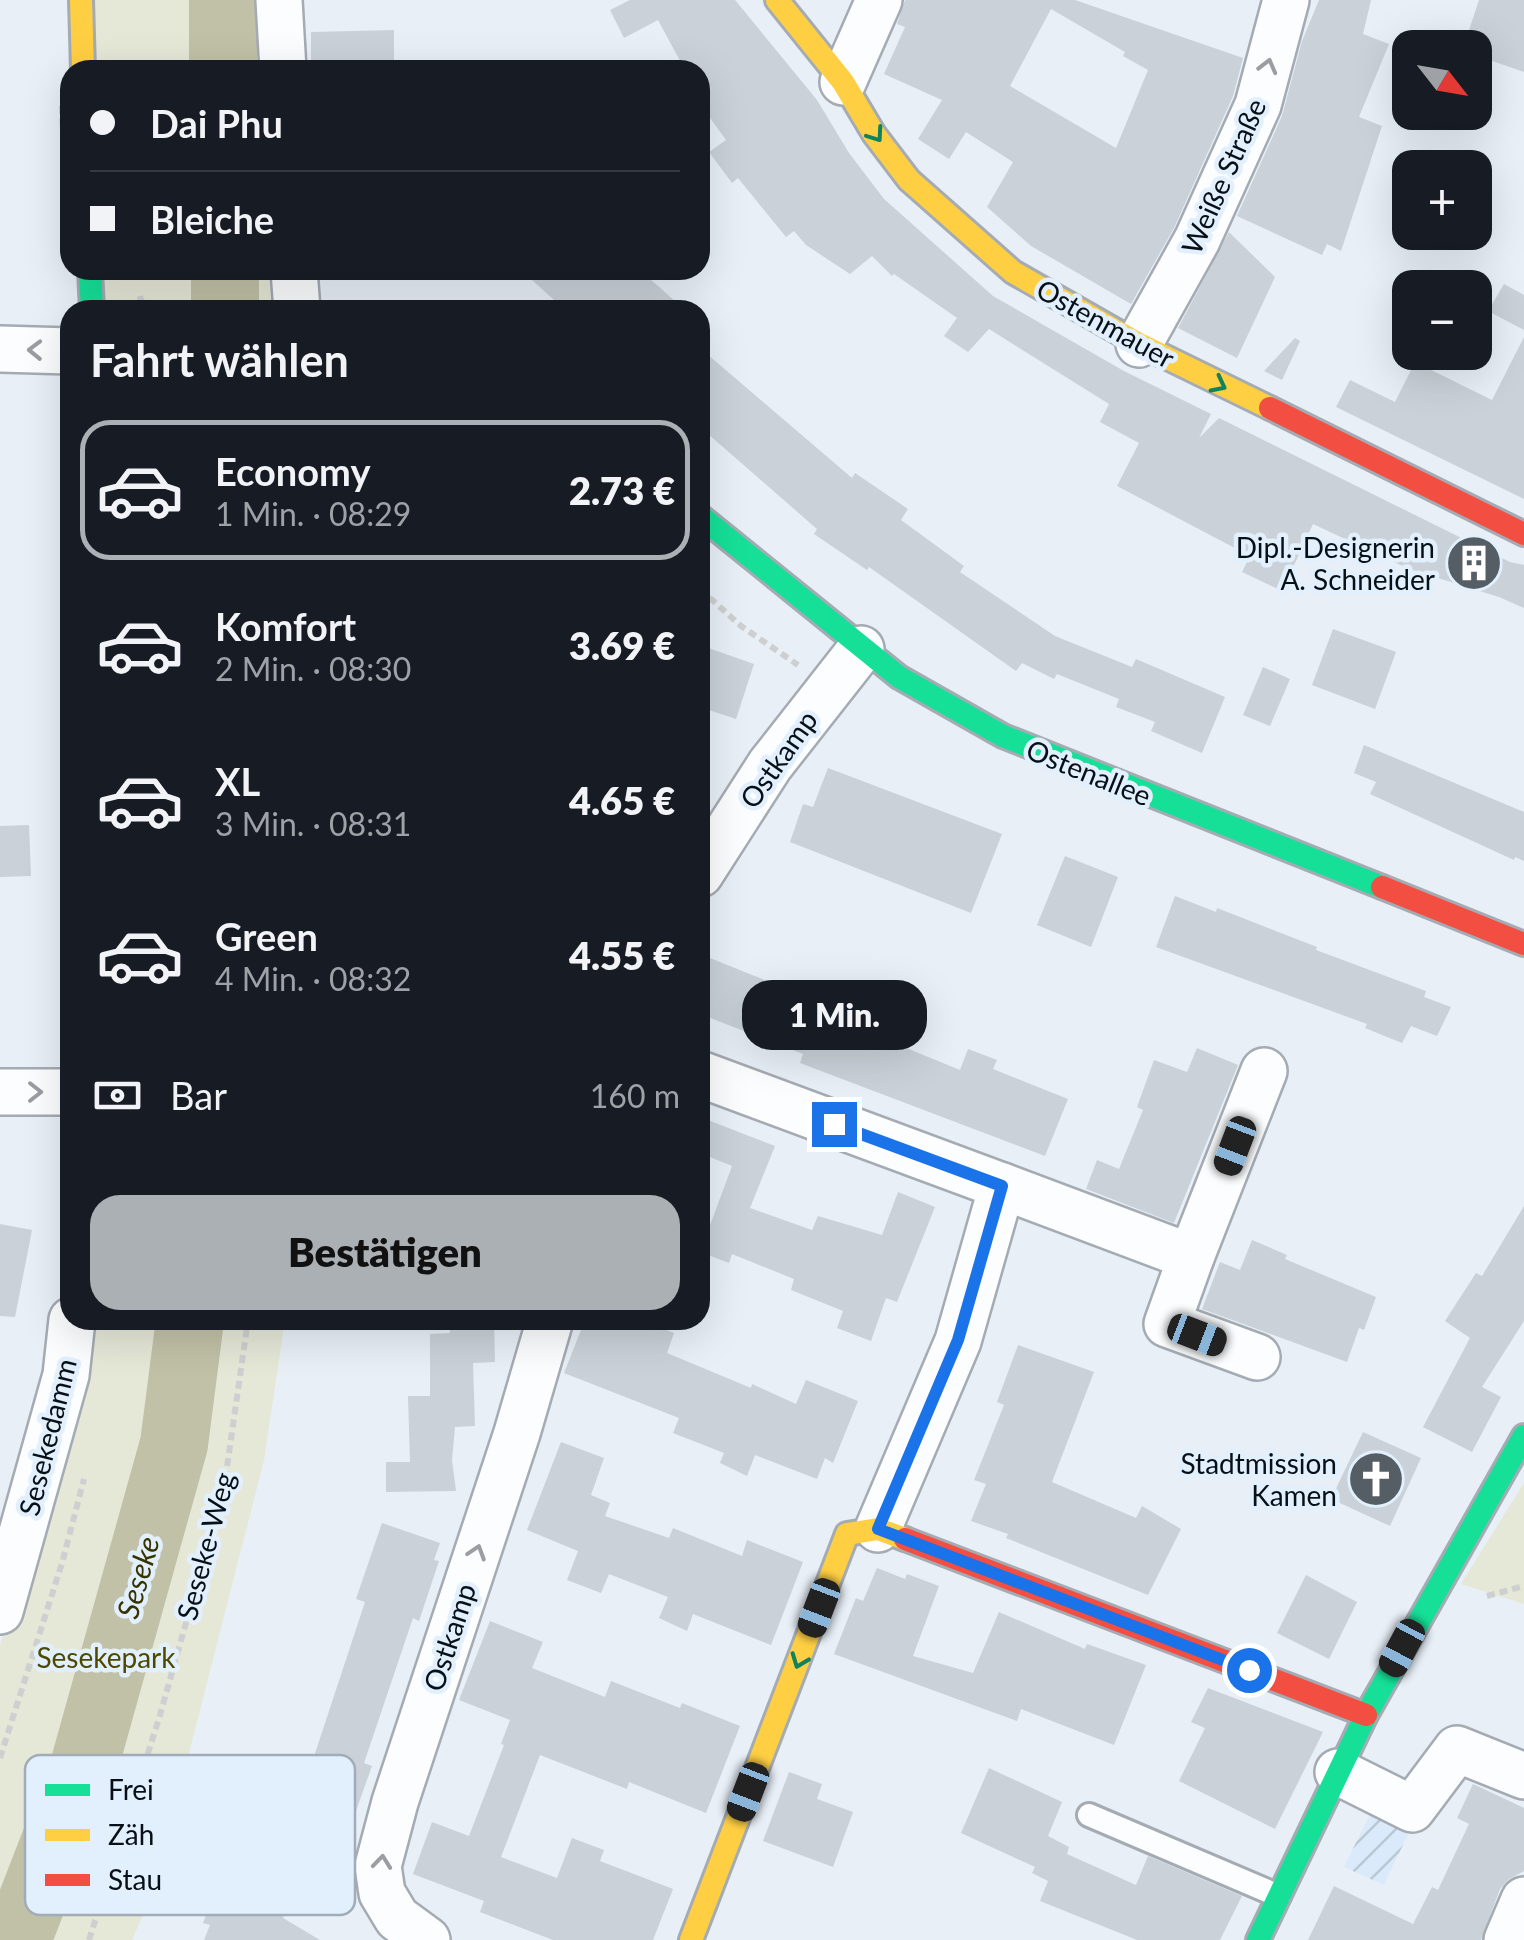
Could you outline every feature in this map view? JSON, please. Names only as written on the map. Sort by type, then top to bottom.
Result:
[{"type":"street","points":[[81,0],[83,60]]},
{"type":"street","points":[[279,0],[282,60]]},
{"type":"street","name":"Ostenmauer","points":[[777,0],[843,82],[874,134],[909,180],[1013,272],[1139,344],[1524,534]]},
{"type":"street","points":[[843,82],[879,0]]},
{"type":"street","name":"Weiße Straße","points":[[1139,344],[1197,240],[1258,105],[1286,0]]},
{"type":"street","points":[[0,350],[60,351]]},
{"type":"street","name":"Ostenallee","points":[[710,524],[899,676],[1004,736],[1524,944]]},
{"type":"street","name":"Ostkamp","points":[[710,858],[770,765],[862,649]]},
{"type":"street","points":[[1258,1357],[1167,1324],[1264,1071]]},
{"type":"street","points":[[710,1078],[1191,1257]]},
{"type":"street","points":[[0,1092],[60,1092]]},
{"type":"street","points":[[878,1529],[958,1340],[1002,1186]]},
{"type":"street","name":"Sesekedamm","points":[[4,1587],[66,1375],[71,1330]]},
{"type":"street","name":"Ostkamp","points":[[427,1940],[397,1918],[382,1893],[378,1866],[395,1802],[547,1330]]},
{"type":"street","points":[[1258,1940],[1366,1716],[1524,1436]]},
{"type":"street","points":[[691,1940],[848,1534],[878,1529],[1366,1716]]},
{"type":"street","points":[[1338,1772],[1412,1809],[1457,1750],[1524,1776]]},
{"type":"street","points":[[1507,1940],[1524,1900]]},
{"type":"lane","points":[[1089,1815],[1279,1896]]},
{"type":"path","points":[[140,286],[140,300]]},
{"type":"path","name":"Seseke-Weg","points":[[147,1755],[224,1488],[247,1330]]},
{"type":"path","name":"Seseke-Weg","points":[[88,1940],[96,1915]]},
{"type":"shaded area","points":[[1372,1810],[1411,1828],[1384,1885],[1344,1867]]},
{"type":"green space","points":[[87,0],[279,0],[282,60],[89,60]]},
{"type":"green space","points":[[94,280],[290,280],[292,300],[95,300]]},
{"type":"green space","name":"Sesekepark","points":[[75,1330],[284,1330],[264,1460],[189,1755],[25,1755],[25,1915],[143,1915],[132,1940],[0,1940],[0,1645],[18,1590]]},
{"type":"green space","points":[[1524,1483],[1524,1604],[1461,1584]]},
{"type":"building","points":[[630,0],[735,0],[817,100],[849,153],[884,199],[993,296],[1124,371],[1211,414],[1199,438],[1219,418],[1510,562],[1524,565],[1524,608],[1409,569],[1313,524],[1282,591],[1242,572],[1250,556],[1117,486],[1139,443],[1100,422],[1109,404],[989,329],[968,352],[944,336],[957,318],[892,276],[872,256],[850,274],[806,245],[794,231],[786,237],[738,178],[732,183],[710,153],[726,140],[710,118],[710,60],[680,60],[658,20],[624,38],[610,10]]},
{"type":"building","points":[[905,0],[1075,0],[1243,58],[1233,96],[1174,228],[1131,304],[1031,246],[987,207],[1013,162],[966,132],[949,159],[918,139],[942,100],[884,74],[905,27],[897,24]],"holes":[[[1051,9],[1125,52],[1123,56],[1148,70],[1116,148],[1010,86]]]},
{"type":"building","points":[[1319,0],[1371,0],[1363,34],[1389,44],[1359,117],[1382,126],[1341,251],[1327,244],[1322,255],[1237,216],[1282,116],[1302,41]]},
{"type":"building","points":[[1479,0],[1524,0],[1524,72],[1492,61],[1492,30],[1469,30]]},
{"type":"building","points":[[394,30],[394,60],[311,60],[311,32]]},
{"type":"building","points":[[1229,232],[1275,277],[1237,358],[1178,328]]},
{"type":"building","points":[[532,280],[651,280],[674,300],[554,300]]},
{"type":"building","points":[[1504,284],[1524,295],[1524,330],[1492,313],[1492,304]]},
{"type":"building","points":[[1524,337],[1524,499],[1336,407],[1350,380],[1395,402],[1411,370],[1431,370],[1492,400]]},
{"type":"building","points":[[1295,338],[1300,341],[1282,380],[1264,371]]},
{"type":"building","points":[[710,357],[852,478],[855,473],[908,509],[901,520],[964,566],[960,572],[1055,636],[1132,667],[1136,659],[1225,697],[1202,753],[1151,731],[1155,722],[1116,707],[1119,699],[1057,674],[1054,679],[1022,663],[1016,671],[869,567],[867,570],[814,534],[817,529],[710,436]]},
{"type":"building","points":[[1333,629],[1396,652],[1375,709],[1312,685]]},
{"type":"building","points":[[710,649],[754,664],[736,719],[710,710]]},
{"type":"building","points":[[1263,667],[1290,679],[1270,726],[1243,715]]},
{"type":"building","points":[[1364,745],[1524,812],[1524,861],[1515,857],[1514,860],[1370,794],[1376,782],[1354,773]]},
{"type":"building","points":[[828,768],[1002,834],[971,913],[790,842],[803,804],[813,807]]},
{"type":"building","points":[[29,825],[31,876],[0,877],[0,826]]},
{"type":"building","points":[[1065,856],[1118,877],[1091,947],[1037,925]]},
{"type":"building","points":[[1175,896],[1317,947],[1316,950],[1426,991],[1424,997],[1451,1007],[1437,1036],[1411,1026],[1402,1043],[1365,1028],[1367,1024],[1156,947]]},
{"type":"building","points":[[710,958],[886,1029],[882,1038],[960,1070],[968,1049],[997,1060],[993,1069],[1068,1099],[1045,1156],[800,1063],[803,1054],[710,1018]]},
{"type":"building","points":[[1197,1048],[1238,1065],[1174,1223],[1086,1189],[1097,1160],[1119,1169],[1143,1110],[1137,1107],[1154,1060],[1187,1072]]},
{"type":"building","points":[[710,1121],[775,1146],[750,1208],[812,1230],[818,1216],[882,1235],[898,1192],[935,1207],[897,1302],[886,1298],[871,1341],[837,1328],[843,1311],[791,1290],[794,1279],[732,1254],[729,1263],[710,1256],[710,1225],[732,1166],[710,1157]]},
{"type":"building","points":[[1524,1206],[1524,1321],[1482,1387],[1501,1397],[1472,1452],[1423,1427],[1470,1338],[1445,1321],[1476,1273],[1482,1276]]},
{"type":"building","points":[[0,1224],[32,1230],[15,1317],[0,1316]]},
{"type":"building","points":[[1252,1240],[1287,1255],[1285,1259],[1376,1297],[1347,1362],[1202,1309],[1220,1262],[1240,1270]]},
{"type":"building","points":[[450,1330],[494,1330],[495,1362],[473,1363],[475,1426],[455,1427],[452,1460],[456,1491],[386,1492],[386,1462],[410,1462],[408,1396],[430,1396],[430,1334]]},
{"type":"building","points":[[581,1330],[666,1330],[674,1333],[667,1353],[751,1388],[752,1384],[796,1404],[806,1380],[858,1401],[833,1463],[825,1458],[817,1479],[755,1455],[747,1476],[720,1463],[724,1453],[673,1433],[679,1418],[564,1373]]},
{"type":"building","points":[[1018,1345],[1094,1372],[1052,1482],[1136,1518],[1142,1506],[1181,1529],[1148,1595],[971,1521],[986,1484],[974,1480],[1004,1405],[997,1402]]},
{"type":"building","name":"Stadtmission Kamen","points":[[1363,1432],[1421,1458],[1390,1526],[1331,1499]]},
{"type":"building","points":[[561,1442],[604,1458],[591,1495],[610,1503],[605,1516],[669,1538],[673,1528],[742,1556],[747,1540],[803,1562],[771,1645],[693,1614],[687,1631],[659,1618],[668,1597],[609,1574],[601,1593],[567,1580],[578,1551],[527,1530]]},
{"type":"building","points":[[382,1523],[440,1543],[434,1560],[439,1561],[419,1621],[413,1618],[364,1763],[372,1766],[355,1814],[355,1755],[314,1755],[365,1602],[356,1599]]},
{"type":"building","points":[[877,1568],[939,1586],[913,1656],[973,1673],[999,1612],[1085,1649],[1087,1644],[1146,1665],[1114,1745],[1021,1709],[1017,1721],[834,1654],[856,1598],[863,1601]]},
{"type":"building","points":[[1306,1575],[1357,1602],[1329,1659],[1277,1633]]},
{"type":"building","points":[[490,1621],[543,1642],[532,1668],[605,1697],[611,1681],[740,1726],[706,1813],[629,1782],[627,1789],[540,1755],[501,1857],[557,1878],[572,1838],[604,1850],[600,1861],[673,1889],[653,1940],[553,1940],[480,1912],[484,1901],[413,1874],[432,1822],[469,1836],[504,1745],[501,1744],[510,1720],[459,1700]]},
{"type":"building","points":[[1208,1688],[1323,1732],[1275,1829],[1179,1781],[1205,1728],[1191,1722]]},
{"type":"building","points":[[989,1768],[1062,1802],[1048,1836],[1069,1847],[1067,1854],[1136,1885],[1148,1856],[1242,1896],[1220,1940],[1137,1940],[1040,1901],[1048,1881],[1032,1873],[1035,1867],[961,1833]]},
{"type":"building","points":[[789,1772],[822,1784],[817,1799],[853,1812],[833,1867],[763,1841]]},
{"type":"building","points":[[1473,1784],[1524,1808],[1524,1871],[1500,1889],[1481,1940],[1308,1940],[1334,1886],[1413,1924],[1432,1887],[1438,1890],[1469,1824],[1457,1818]]},
{"type":"building","points":[[206,1915],[284,1915],[283,1918],[320,1940],[204,1940],[210,1925],[203,1923]]},
{"type":"waterway","name":"Seseke","points":[[223,0],[223,60]]},
{"type":"waterway","name":"Seseke","points":[[225,280],[225,300]]},
{"type":"waterway","name":"Seseke","points":[[87,1755],[174,1444],[189,1330]]},
{"type":"waterway","name":"Seseke","points":[[17,1940],[27,1915]]},
{"type":"traffic: fast","points":[[90,280],[92,300]]},
{"type":"traffic: fast","points":[[710,524],[899,677],[1003,736],[1382,887]]},
{"type":"traffic: fast","points":[[1258,1940],[1366,1715],[1524,1436]]},
{"type":"traffic: slow","points":[[81,0],[83,60]]},
{"type":"traffic: slow","points":[[777,0],[843,82],[874,134],[909,180],[1013,272],[1139,344],[1270,408]]},
{"type":"traffic: slow","points":[[691,1940],[847,1534],[878,1529],[905,1539]]},
{"type":"traffic: jam","points":[[1270,408],[1524,534]]},
{"type":"traffic: jam","points":[[1382,887],[1524,944]]},
{"type":"traffic: jam","points":[[905,1539],[1366,1715]]},
{"type":"place","name":"Dipl.-Designerin A. Schneider","points":[[1474,563]]},
{"type":"place","name":"Stadtmission Kamen","points":[[1376,1479]]},
{"type":"route","points":[[834,1124],[1002,1186],[958,1340],[878,1529],[1249,1670]]}]
